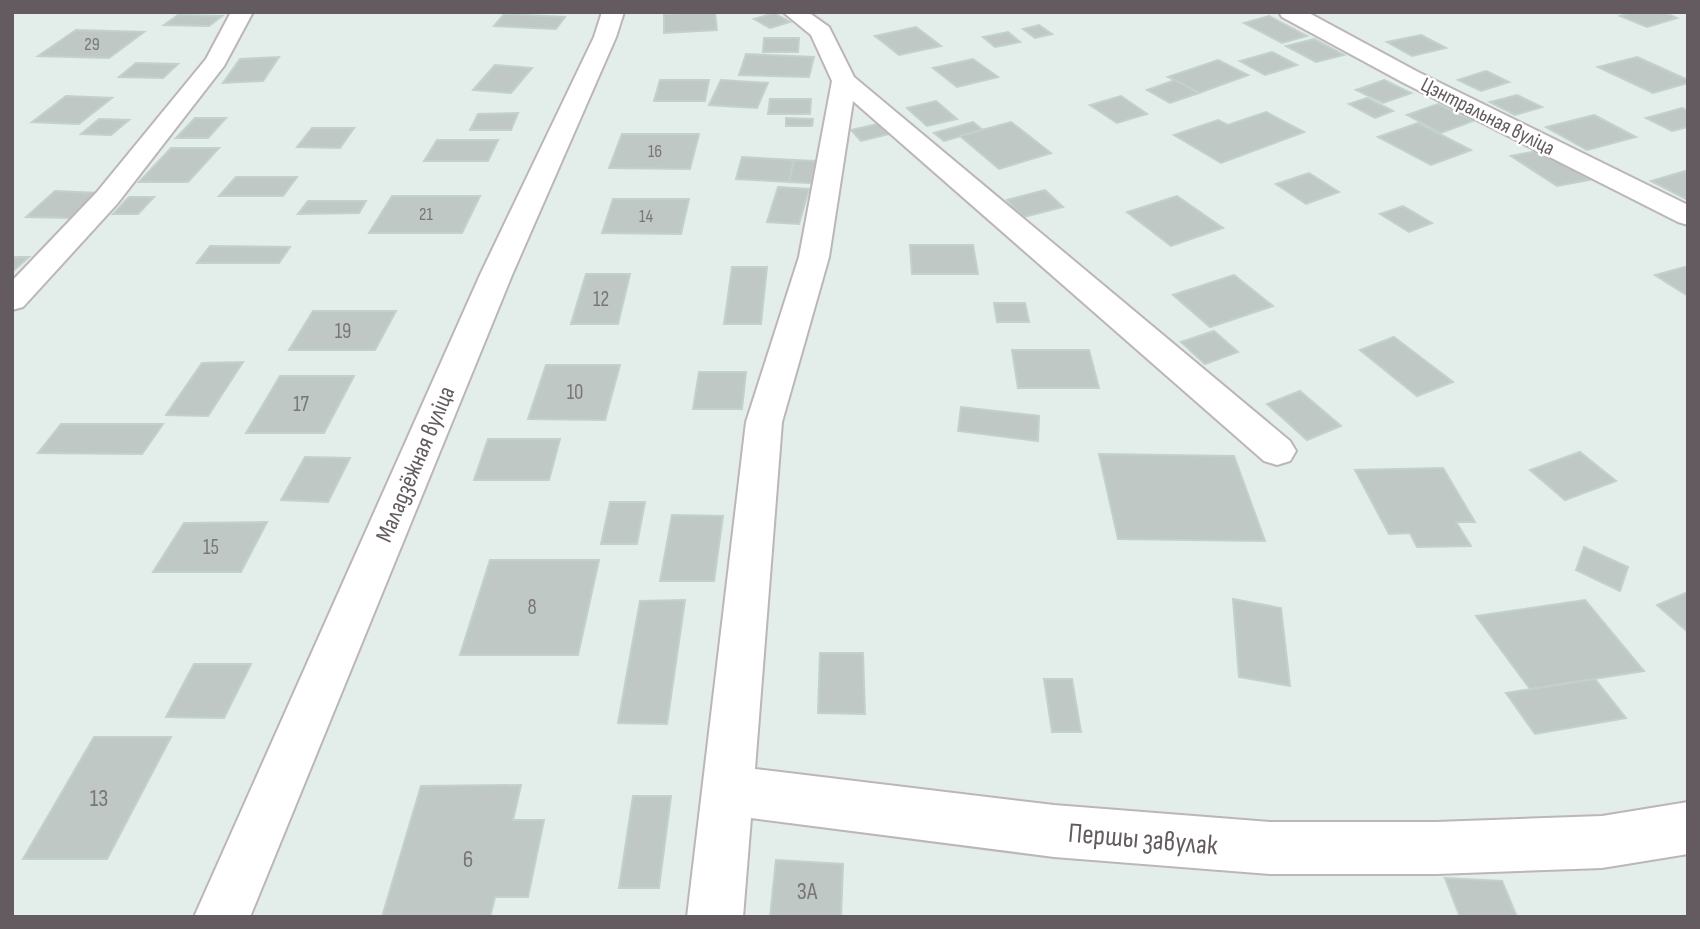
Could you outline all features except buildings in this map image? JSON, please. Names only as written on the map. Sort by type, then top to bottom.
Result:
[{"type":"street","points":[[12,300],[107,198],[132,167],[216,61],[242,12]]},
{"type":"street","name":"Маладзёжная вуліца","points":[[222,917],[496,275],[613,12]]},
{"type":"street","points":[[794,12],[821,32],[844,81],[1277,451]]},
{"type":"street","name":"Цэнтральная вуліца","points":[[1290,12],[1410,77],[1688,216]]},
{"type":"street","points":[[715,917],[764,422],[814,257],[844,81]]},
{"type":"street","name":"Першы завулак","points":[[726,790],[1055,831],[1270,849],[1436,848],[1602,842],[1688,828]]}]
